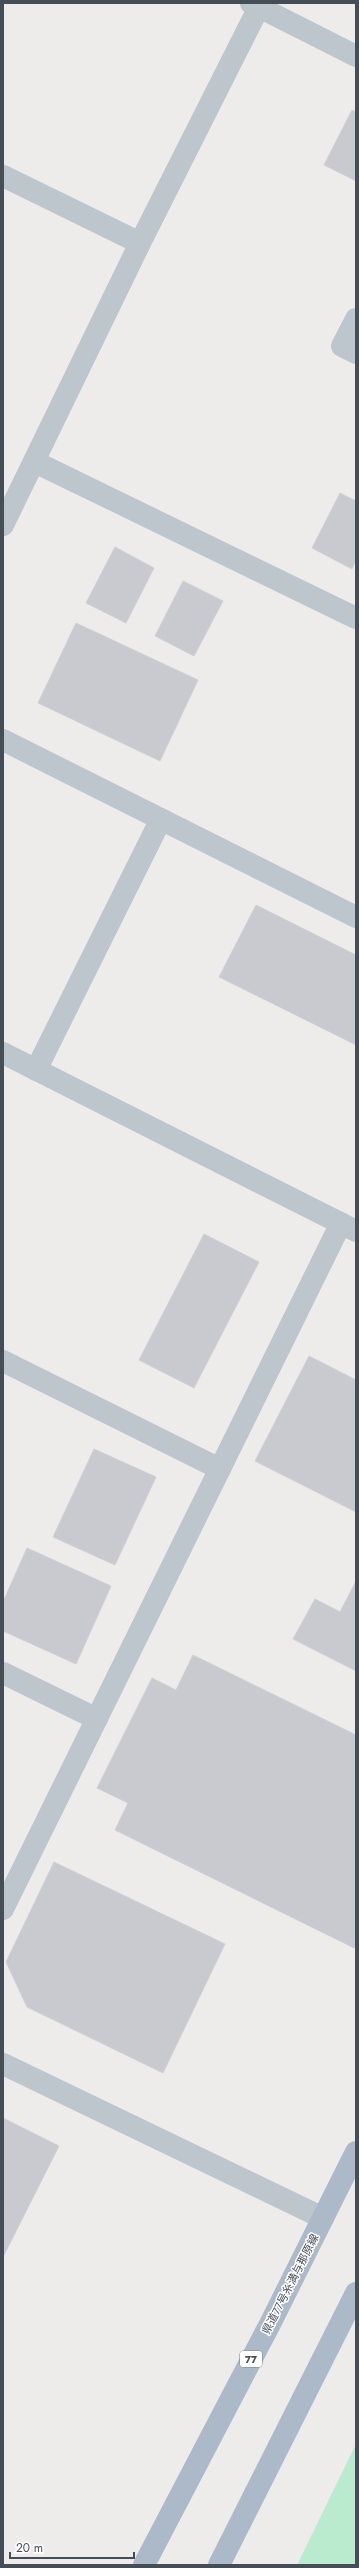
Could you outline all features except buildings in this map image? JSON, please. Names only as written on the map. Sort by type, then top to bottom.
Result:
[{"type":"main road","name":"県道77号糸満与那原線","points":[[144,2565],[356,2152]]},
{"type":"main road","points":[[219,2565],[356,2293]]},
{"type":"street","points":[[3,525],[257,4],[356,56]]},
{"type":"street","points":[[3,176],[140,243]]},
{"type":"street","points":[[356,319],[342,346],[356,353]]},
{"type":"street","points":[[35,462],[356,618]]},
{"type":"street","points":[[3,740],[356,917]]},
{"type":"street","points":[[36,1070],[161,819]]},
{"type":"street","points":[[3,1053],[349,1227],[220,1468],[3,1909]]},
{"type":"street","points":[[3,1361],[220,1468]]},
{"type":"street","points":[[3,1673],[97,1719]]},
{"type":"street","points":[[3,2064],[323,2218]]},
{"type":"green space","points":[[356,2444],[356,2565],[297,2565]]}]
